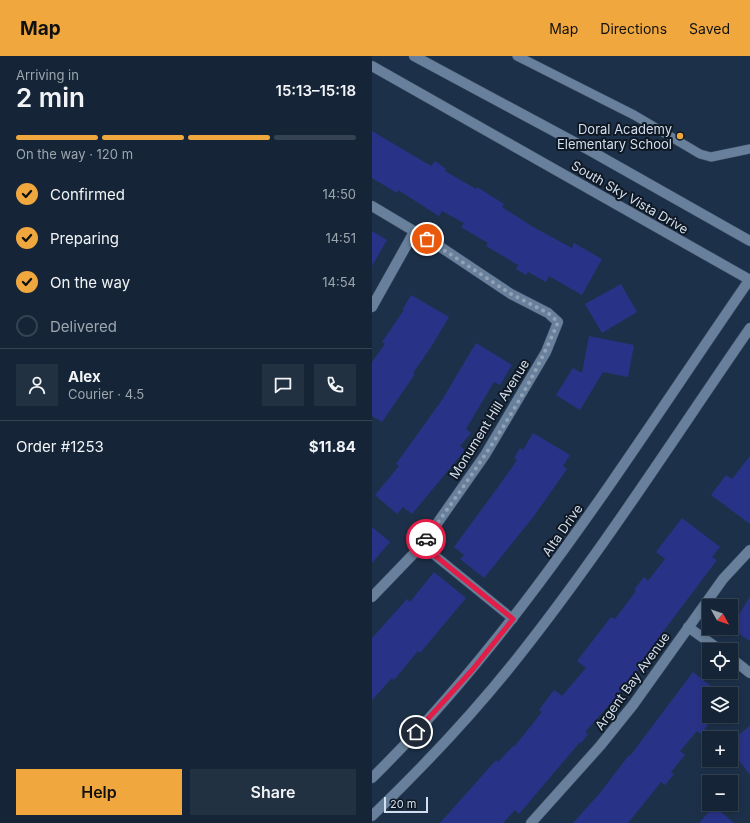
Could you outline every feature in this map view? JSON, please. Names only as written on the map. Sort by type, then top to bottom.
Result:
[{"type":"main road","name":"South Sky Vista Drive","points":[[414,56],[589,150],[750,241]]},
{"type":"main road","name":"South Sky Vista Drive","points":[[372,66],[750,279]]},
{"type":"main road","points":[[372,206],[414,232],[372,307]]},
{"type":"main road","name":"Monument Hill Avenue","points":[[372,597],[422,545],[485,455],[546,352],[558,322],[548,313],[511,294],[439,246],[414,232]]},
{"type":"main road","name":"Alta Drive","points":[[372,778],[447,698],[513,619],[558,558],[750,279]]},
{"type":"main road","points":[[372,816],[457,729],[523,651],[572,586],[750,328]]},
{"type":"main road","name":"Argent Bay Avenue","points":[[531,823],[600,746],[633,705],[723,578],[750,550]]},
{"type":"main road","points":[[688,627],[710,643]]},
{"type":"main road","points":[[738,664],[750,673]]},
{"type":"lane","points":[[518,56],[634,115],[700,154],[711,157],[750,149]]},
{"type":"lane","points":[[422,545],[513,619]]},
{"type":"building","points":[[372,131],[431,166],[435,161],[446,169],[445,171],[476,189],[477,187],[504,204],[502,207],[533,227],[572,248],[574,243],[602,259],[582,295],[549,276],[546,282],[528,272],[526,275],[516,269],[518,265],[486,246],[488,243],[461,227],[464,223],[442,211],[439,216],[398,190],[397,193],[372,178]]},
{"type":"building","points":[[372,231],[387,240],[372,266]]},
{"type":"building","points":[[621,284],[637,312],[602,333],[585,304]]},
{"type":"building","points":[[411,295],[449,317],[413,373],[415,374],[382,422],[372,416],[372,362],[385,344],[382,342],[404,310],[403,309]]},
{"type":"building","points":[[589,336],[634,345],[628,377],[603,372],[580,410],[556,395],[573,368],[582,373]]},
{"type":"building","points":[[476,343],[512,365],[500,385],[494,382],[466,429],[471,433],[460,446],[465,450],[412,514],[403,507],[397,514],[375,495],[399,466],[396,464],[442,400]]},
{"type":"building","points":[[533,433],[570,455],[563,466],[567,469],[534,516],[484,578],[460,559],[464,555],[454,547],[517,460],[514,458],[520,448],[523,450]]},
{"type":"building","points":[[750,456],[750,524],[711,495],[726,475],[732,479]]},
{"type":"building","points":[[682,518],[720,547],[712,557],[717,560],[662,633],[664,635],[627,685],[585,732],[588,734],[581,743],[580,742],[519,814],[515,810],[503,823],[440,823],[496,760],[498,762],[513,746],[514,747],[542,712],[539,710],[554,690],[562,696],[586,668],[577,661],[611,617],[615,619],[636,591],[634,590],[644,577],[648,581],[665,559],[656,552]]},
{"type":"building","points":[[372,527],[390,542],[372,563]]},
{"type":"building","points":[[434,572],[466,598],[420,653],[418,651],[394,680],[392,678],[372,700],[372,638],[407,599],[410,602]]},
{"type":"building","points":[[750,597],[750,641],[738,633],[738,616]]},
{"type":"building","points":[[693,672],[712,687],[702,687],[702,723],[709,723],[701,734],[697,731],[680,751],[685,755],[671,772],[674,774],[665,785],[661,782],[628,823],[573,823],[600,793],[629,755],[630,756]]},
{"type":"building","points":[[750,726],[750,775],[738,759],[738,735]]},
{"type":"building","points":[[710,811],[720,811],[734,823],[699,823]]},
{"type":"way so far","points":[[426,539],[485,455],[546,352],[558,322],[548,313],[511,294],[427,239]]},
{"type":"place","name":"Doral Academy Elementary School","points":[[680,136]]},
{"type":"route","points":[[416,732],[473,669],[513,619],[422,545],[426,539]]}]
